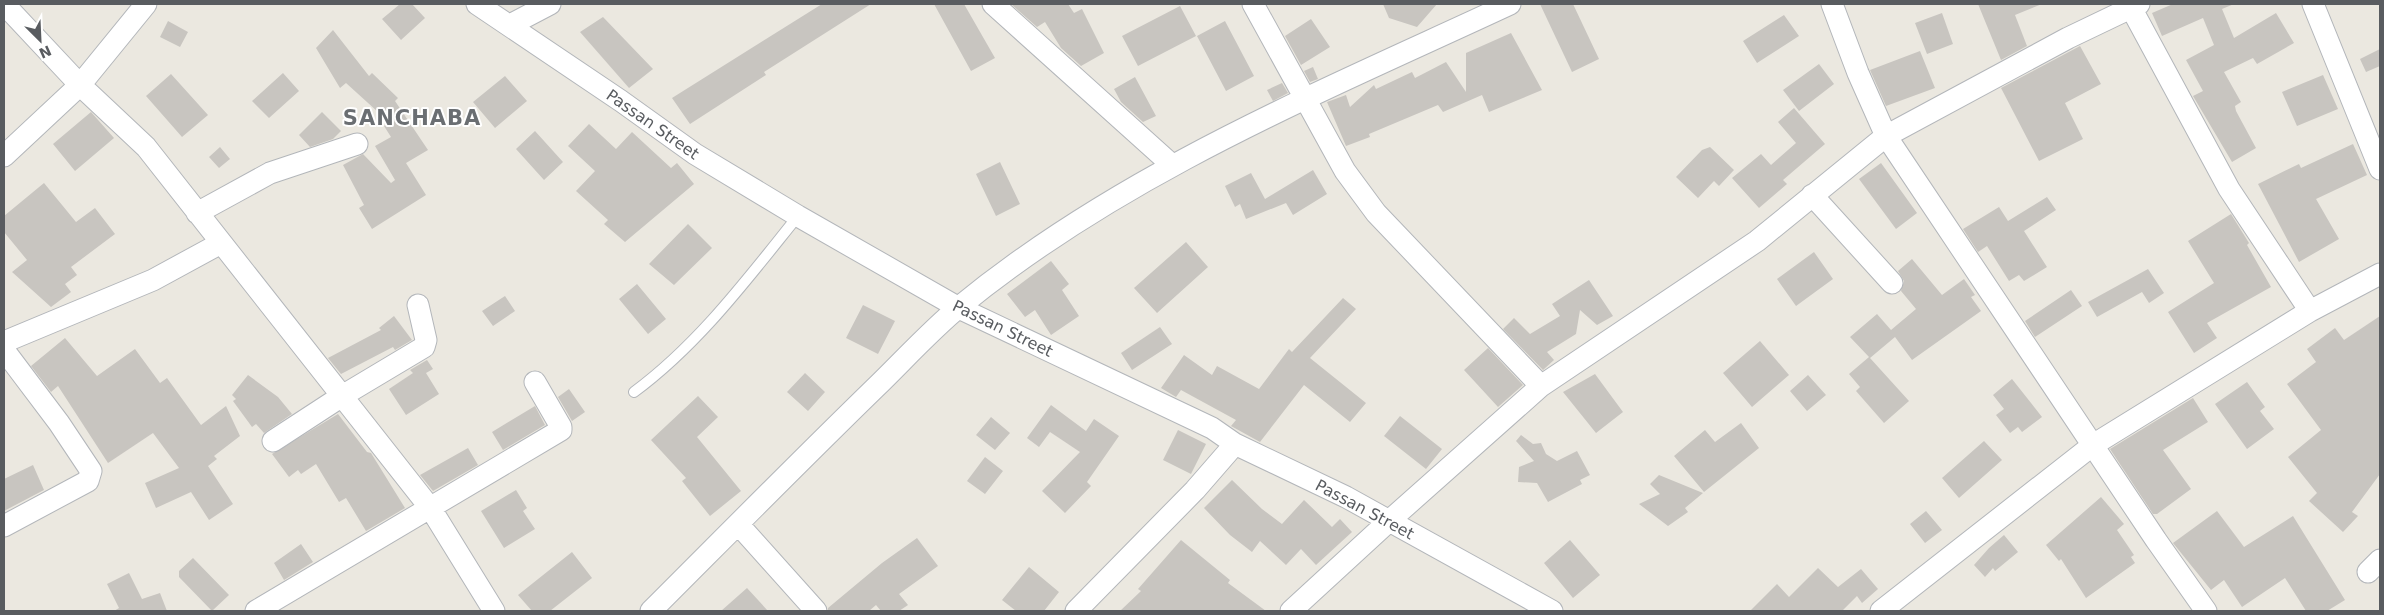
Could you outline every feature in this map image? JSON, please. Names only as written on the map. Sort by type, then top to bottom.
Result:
[{"type":"street","points":[[4,4],[80,85],[146,147],[431,509],[494,611]]},
{"type":"street","points":[[4,156],[80,85],[146,4]]},
{"type":"street","name":"Passan Street","points":[[478,4],[695,154],[798,216],[959,308],[1212,428],[1236,444],[1346,497],[1552,611]]},
{"type":"street","points":[[510,25],[550,4]]},
{"type":"street","points":[[993,4],[1172,164]]},
{"type":"street","points":[[1253,4],[1304,100],[1345,171],[1376,212],[1541,386]]},
{"type":"street","points":[[651,611],[833,428],[959,308],[1065,230],[1172,164],[1510,4]]},
{"type":"street","points":[[1832,4],[1858,73],[1886,136],[2206,611]]},
{"type":"street","points":[[2314,4],[2380,169]]},
{"type":"street","points":[[1291,611],[1541,386],[1757,241],[1886,136],[2132,5],[2229,189],[2310,311]]},
{"type":"street","points":[[198,213],[270,173],[357,144]]},
{"type":"street","points":[[1812,195],[1892,283]]},
{"type":"street","points":[[4,342],[153,280],[221,243]]},
{"type":"street","points":[[1881,611],[2093,445],[2310,311],[2380,274]]},
{"type":"street","points":[[273,442],[342,396],[424,347],[426,340],[418,306]]},
{"type":"street","points":[[4,350],[59,423],[91,471],[88,481],[4,526]]},
{"type":"street","points":[[256,611],[431,509],[561,430],[535,382]]},
{"type":"street","points":[[1076,611],[1195,490],[1236,444]]},
{"type":"street","points":[[738,524],[816,611]]},
{"type":"lane","points":[[634,392],[659,374],[680,354],[741,286],[798,216]]},
{"type":"building","points":[[400,4],[412,4],[425,18],[401,40],[382,19]]},
{"type":"building","points":[[822,4],[871,4],[764,72],[766,75],[690,124],[672,98]]},
{"type":"building","points":[[934,4],[964,4],[995,58],[971,71]]},
{"type":"building","points":[[1011,4],[1068,4],[1074,13],[1082,9],[1104,53],[1081,66],[1061,48],[1045,22],[1037,27]]},
{"type":"building","points":[[1383,4],[1437,4],[1417,27],[1389,18]]},
{"type":"building","points":[[1540,4],[1573,4],[1599,59],[1572,72]]},
{"type":"building","points":[[1978,4],[2042,4],[2015,15],[2027,46],[2001,60]]},
{"type":"building","points":[[2173,4],[2234,4],[2222,9],[2234,38],[2276,13],[2294,43],[2257,64],[2253,58],[2224,72],[2241,102],[2235,106],[2236,111],[2256,148],[2232,162],[2193,96],[2203,91],[2186,60],[2214,45],[2203,18],[2162,36],[2152,13]]},
{"type":"building","points":[[1180,6],[1196,36],[1138,66],[1122,36]]},
{"type":"building","points":[[1942,13],[1953,44],[1927,54],[1915,23]]},
{"type":"building","points":[[1784,15],[1799,36],[1757,63],[1743,41]]},
{"type":"building","points":[[603,17],[653,69],[629,88],[580,32]]},
{"type":"building","points":[[1311,19],[1330,47],[1301,65],[1285,36]]},
{"type":"building","points":[[168,21],[188,32],[180,47],[160,37]]},
{"type":"building","points":[[1225,21],[1254,76],[1226,91],[1197,36]]},
{"type":"building","points":[[333,30],[369,76],[372,73],[398,98],[395,101],[428,150],[406,163],[426,195],[372,229],[359,208],[364,205],[343,165],[363,154],[391,183],[395,180],[375,146],[391,137],[384,126],[389,122],[346,83],[340,88],[316,48]]},
{"type":"building","points":[[1511,33],[1542,90],[1489,112],[1482,95],[1443,112],[1438,105],[1369,134],[1370,137],[1346,146],[1327,102],[1346,95],[1350,107],[1374,85],[1376,89],[1412,72],[1415,78],[1446,62],[1466,92],[1466,53]]},
{"type":"building","points":[[2080,46],[2101,84],[2065,103],[2083,139],[2039,161],[2001,88]]},
{"type":"building","points":[[2380,49],[2380,66],[2366,72],[2360,59]]},
{"type":"building","points":[[1920,51],[1935,88],[1886,106],[1870,70]]},
{"type":"building","points":[[1819,64],[1834,84],[1799,111],[1783,90]]},
{"type":"building","points":[[1313,67],[1318,79],[1310,82],[1304,71]]},
{"type":"building","points":[[283,73],[299,91],[269,118],[252,101]]},
{"type":"building","points":[[171,74],[208,115],[182,137],[146,96]]},
{"type":"building","points":[[2323,75],[2338,109],[2297,126],[2282,92]]},
{"type":"building","points":[[505,76],[527,101],[495,128],[473,102]]},
{"type":"building","points":[[1135,77],[1156,116],[1143,122],[1121,102],[1114,89]]},
{"type":"building","points":[[1282,83],[1288,93],[1273,101],[1267,90]]},
{"type":"building","points":[[1794,108],[1825,144],[1783,180],[1787,184],[1759,208],[1732,178],[1761,154],[1771,165],[1796,143],[1778,122]]},
{"type":"building","points":[[91,112],[114,138],[75,171],[53,144]]},
{"type":"building","points":[[322,112],[341,131],[333,139],[310,147],[299,135]]},
{"type":"building","points":[[589,124],[616,149],[632,132],[671,168],[677,163],[694,184],[625,242],[604,224],[608,220],[576,191],[595,171],[568,146]]},
{"type":"building","points":[[535,131],[563,162],[544,180],[516,149]]},
{"type":"building","points":[[2353,144],[2367,175],[2316,199],[2339,239],[2299,262],[2258,184],[2299,164],[2301,168]]},
{"type":"building","points":[[220,147],[230,159],[219,168],[209,157]]},
{"type":"building","points":[[1710,147],[1734,170],[1719,186],[1714,181],[1698,198],[1676,177],[1702,150]]},
{"type":"building","points":[[1000,162],[1020,204],[996,216],[976,174]]},
{"type":"building","points":[[1881,163],[1917,213],[1896,229],[1859,179]]},
{"type":"building","points":[[1313,170],[1327,194],[1293,215],[1286,203],[1246,219],[1240,204],[1235,207],[1225,186],[1251,173],[1265,199]]},
{"type":"building","points":[[44,183],[76,222],[95,208],[115,234],[71,267],[77,275],[65,284],[71,292],[51,307],[12,272],[27,260],[4,232],[4,216]]},
{"type":"building","points":[[2047,197],[2056,210],[2024,231],[2047,267],[2024,281],[2019,275],[2009,281],[1987,246],[1978,252],[1963,229],[1999,207],[2008,221]]},
{"type":"building","points":[[2231,214],[2249,243],[2247,245],[2271,287],[2207,323],[2217,338],[2194,353],[2168,312],[2214,283],[2188,241]]},
{"type":"building","points":[[688,224],[712,248],[674,285],[649,264]]},
{"type":"building","points":[[1186,242],[1208,267],[1157,313],[1134,288]]},
{"type":"building","points":[[1814,252],[1833,279],[1796,306],[1777,279]]},
{"type":"building","points":[[1912,259],[1942,295],[1964,279],[1975,295],[1971,297],[1981,311],[1912,360],[1895,337],[1870,358],[1909,401],[1884,423],[1856,391],[1860,387],[1849,374],[1869,357],[1850,337],[1877,314],[1891,330],[1916,309],[1901,291],[1904,281],[1898,271]]},
{"type":"building","points":[[1051,261],[1069,284],[1062,290],[1079,316],[1051,335],[1035,310],[1025,317],[1007,294]]},
{"type":"building","points":[[2148,269],[2164,293],[2149,303],[2142,292],[2097,317],[2088,302]]},
{"type":"building","points":[[1589,280],[1613,316],[1597,325],[1580,310],[1576,334],[1547,352],[1554,360],[1543,370],[1503,329],[1514,318],[1530,334],[1560,316],[1552,304]]},
{"type":"building","points":[[637,284],[666,319],[648,334],[619,299]]},
{"type":"building","points":[[2071,290],[2082,306],[2035,337],[2025,321]]},
{"type":"building","points":[[505,296],[515,311],[493,326],[482,311]]},
{"type":"building","points":[[1343,298],[1356,309],[1310,358],[1366,403],[1350,422],[1304,385],[1260,442],[1231,426],[1236,420],[1181,390],[1176,397],[1161,388],[1184,355],[1212,375],[1217,366],[1259,389],[1289,349],[1292,352]]},
{"type":"building","points":[[863,305],[895,321],[878,354],[846,338]]},
{"type":"building","points":[[394,316],[412,340],[395,350],[393,347],[341,374],[328,358],[381,330],[379,328]]},
{"type":"building","points":[[2380,316],[2380,474],[2352,512],[2358,516],[2343,532],[2309,501],[2317,493],[2288,457],[2321,430],[2287,384],[2316,362],[2307,349],[2335,328],[2344,340]]},
{"type":"building","points":[[1160,327],[1172,344],[1132,370],[1121,353]]},
{"type":"building","points":[[65,338],[97,376],[135,349],[160,383],[167,378],[201,425],[226,406],[240,436],[214,456],[217,459],[208,466],[233,504],[209,520],[191,492],[156,508],[145,483],[179,468],[153,433],[108,463],[58,386],[51,392],[31,366]]},
{"type":"building","points":[[1760,341],[1789,375],[1752,407],[1723,373]]},
{"type":"building","points":[[1488,348],[1523,385],[1498,407],[1464,370]]},
{"type":"building","points":[[427,360],[433,369],[426,373],[439,394],[406,415],[389,389],[413,373],[410,370]]},
{"type":"building","points":[[805,373],[825,392],[808,411],[787,392]]},
{"type":"building","points":[[1595,374],[1623,412],[1596,433],[1563,392]]},
{"type":"building","points":[[248,375],[278,397],[292,414],[264,433],[256,424],[252,427],[233,401],[236,399],[232,395]]},
{"type":"building","points":[[1808,375],[1826,395],[1807,411],[1790,391]]},
{"type":"building","points":[[2012,379],[2042,417],[2022,432],[2018,427],[2010,433],[1996,415],[2004,409],[1993,395]]},
{"type":"building","points":[[2247,382],[2265,407],[2260,411],[2274,429],[2247,449],[2215,404]]},
{"type":"building","points":[[569,389],[585,412],[572,421],[558,397]]},
{"type":"building","points":[[698,396],[718,417],[697,437],[741,491],[710,516],[682,481],[686,478],[651,440]]},
{"type":"building","points":[[2193,398],[2208,422],[2163,450],[2191,489],[2157,514],[2153,514],[2110,449]]},
{"type":"building","points":[[1051,405],[1086,431],[1094,419],[1119,436],[1087,482],[1091,486],[1065,513],[1042,491],[1080,452],[1050,432],[1039,447],[1027,438]]},
{"type":"building","points":[[535,406],[545,425],[503,450],[492,432]]},
{"type":"building","points":[[338,414],[367,452],[371,453],[405,508],[366,531],[346,498],[339,502],[316,464],[301,474],[298,470],[289,477],[272,454]]},
{"type":"building","points":[[1400,416],[1442,449],[1426,469],[1384,436]]},
{"type":"building","points":[[991,417],[1010,433],[995,450],[976,435]]},
{"type":"building","points":[[1741,423],[1759,448],[1704,492],[1674,456],[1705,430],[1715,442]]},
{"type":"building","points":[[1178,430],[1206,444],[1191,474],[1163,460]]},
{"type":"building","points":[[1521,435],[1533,444],[1541,443],[1546,454],[1557,461],[1577,451],[1590,475],[1580,480],[1582,484],[1548,502],[1537,483],[1518,482],[1519,467],[1534,461],[1516,441]]},
{"type":"building","points":[[1984,441],[2002,460],[1959,498],[1942,478]]},
{"type":"building","points":[[468,448],[478,465],[433,491],[420,475]]},
{"type":"building","points":[[985,457],[1003,471],[985,494],[967,481]]},
{"type":"building","points":[[33,465],[44,490],[4,511],[4,479]]},
{"type":"building","points":[[1659,475],[1703,493],[1685,508],[1688,512],[1668,526],[1639,504],[1660,494],[1650,484]]},
{"type":"building","points":[[1232,480],[1262,509],[1282,524],[1304,500],[1332,527],[1340,519],[1352,532],[1316,565],[1301,549],[1286,565],[1260,541],[1252,552],[1230,535],[1204,508]]},
{"type":"building","points":[[516,490],[527,508],[523,511],[535,529],[504,548],[481,511]]},
{"type":"building","points":[[2101,497],[2124,524],[2117,530],[2134,555],[2131,557],[2135,563],[2086,598],[2061,559],[2059,561],[2046,545]]},
{"type":"building","points":[[1926,511],[1942,530],[1925,543],[1910,524]]},
{"type":"building","points":[[2217,511],[2244,547],[2293,516],[2345,600],[2327,611],[2306,611],[2285,578],[2242,607],[2224,580],[2211,590],[2173,543]]},
{"type":"building","points":[[2004,535],[2018,552],[1995,571],[1993,568],[1985,577],[1974,565]]},
{"type":"building","points":[[917,538],[938,566],[899,594],[908,605],[899,611],[881,611],[876,605],[869,611],[828,611],[828,608],[882,563]]},
{"type":"building","points":[[1181,540],[1230,580],[1228,583],[1266,611],[1120,611],[1141,591],[1138,589]]},
{"type":"building","points":[[1570,540],[1600,575],[1573,598],[1544,563]]},
{"type":"building","points":[[301,544],[313,562],[284,580],[274,563]]},
{"type":"building","points":[[572,552],[592,578],[550,611],[532,611],[518,595]]},
{"type":"building","points":[[193,558],[229,595],[212,611],[179,577],[179,571]]},
{"type":"building","points":[[1029,567],[1059,592],[1044,611],[1016,611],[1002,600]]},
{"type":"building","points":[[1818,568],[1838,587],[1861,569],[1878,589],[1862,603],[1857,596],[1842,611],[1750,611],[1777,584],[1789,597]]},
{"type":"building","points":[[129,573],[142,599],[160,593],[167,611],[114,611],[119,608],[107,584]]},
{"type":"building","points":[[747,588],[768,611],[721,611]]},
{"type":"district","name":"SANCHABA","points":[[412,118]]}]
